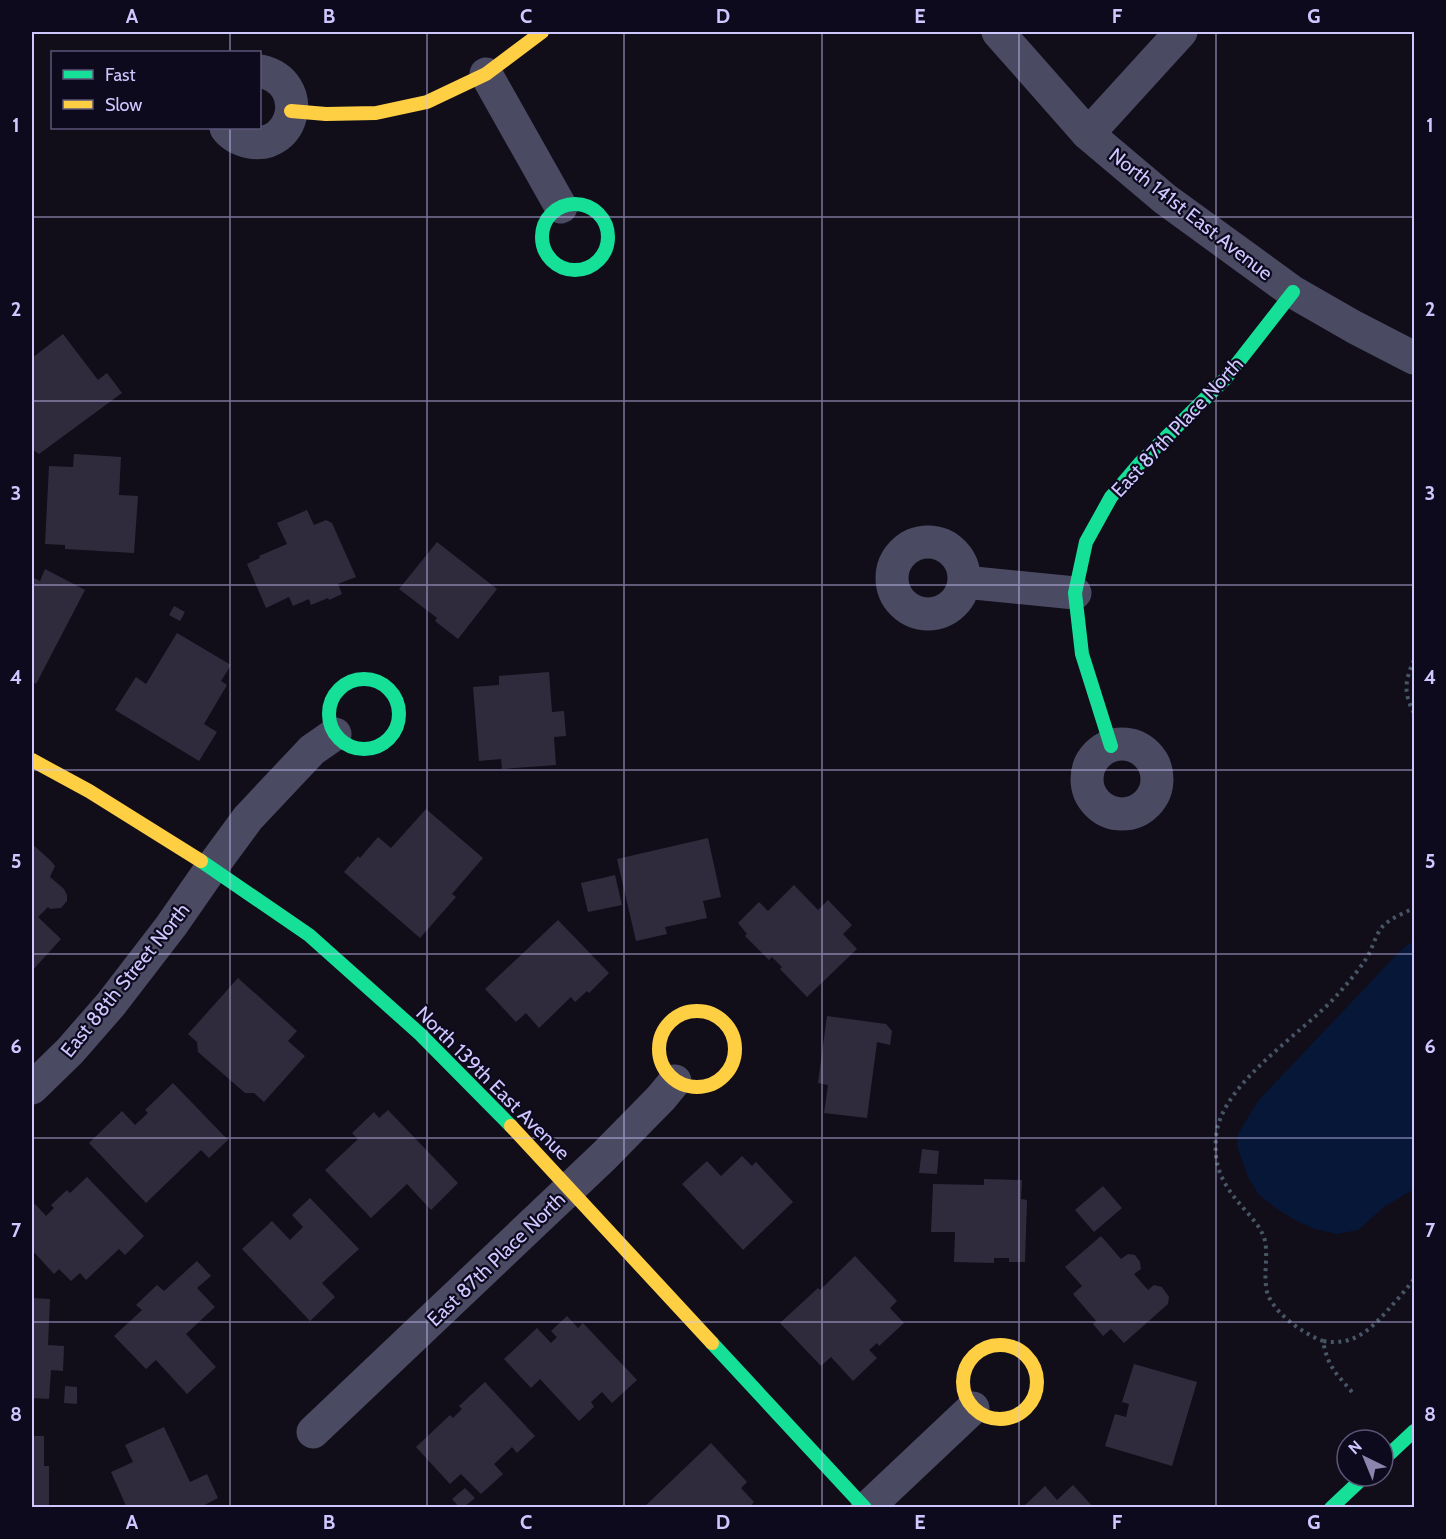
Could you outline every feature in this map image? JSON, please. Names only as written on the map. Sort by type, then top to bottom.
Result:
[{"type":"street","points":[[291,111],[327,114],[376,113],[427,102],[486,74],[542,32]]},
{"type":"street","name":"North 141st East Avenue","points":[[998,32],[1088,134],[1164,199],[1293,292],[1354,327],[1414,357]]},
{"type":"street","points":[[1088,134],[1181,32]]},
{"type":"street","points":[[227,129],[239,139],[256,143],[278,135],[289,121],[290,95],[286,87],[276,77],[261,71]]},
{"type":"street","points":[[486,74],[561,207]]},
{"type":"street","points":[[574,204],[586,206],[594,210],[605,222],[608,234],[606,250],[599,261],[588,268],[572,271],[560,268],[545,253],[542,245],[544,224],[551,214],[561,207],[574,204]]},
{"type":"street","name":"East 87th Place North","points":[[1111,746],[1082,654],[1075,593],[1086,542],[1111,497],[1140,463],[1225,379],[1293,292]]},
{"type":"street","points":[[964,582],[1075,593]]},
{"type":"street","points":[[364,679],[373,680],[384,685],[394,694],[399,707],[399,720],[395,733],[382,745],[370,749],[356,749],[344,744],[335,734],[330,722],[329,709],[336,693],[346,684],[364,679]]},
{"type":"street","name":"East 88th Street North","points":[[32,1088],[70,1051],[111,1004],[249,818],[312,750],[335,734]]},
{"type":"street","name":"North 139th East Avenue","points":[[32,760],[89,791],[212,867],[309,935],[420,1034],[498,1112],[866,1508]]},
{"type":"street","points":[[692,1012],[706,1012],[719,1018],[729,1029],[735,1047],[733,1061],[727,1073],[716,1083],[702,1087],[688,1087],[675,1081],[663,1066],[659,1053],[661,1038],[667,1026],[678,1016],[692,1012]]},
{"type":"street","name":"East 87th Place North","points":[[313,1432],[621,1140],[675,1081]]},
{"type":"street","points":[[1000,1345],[1018,1350],[1029,1359],[1035,1372],[1037,1385],[1033,1399],[1021,1413],[999,1419],[985,1416],[973,1408],[966,1398],[962,1379],[966,1366],[975,1355],[987,1347],[1000,1345]]},
{"type":"street","points":[[866,1508],[973,1408]]},
{"type":"street","points":[[1395,1449],[1414,1431]]},
{"type":"street","points":[[1331,1508],[1352,1488]]},
{"type":"path","points":[[1414,660],[1406,683],[1414,713]]},
{"type":"path","points":[[1414,908],[1383,926],[1366,958],[1340,993],[1274,1051],[1228,1102],[1222,1112],[1216,1137],[1216,1155],[1226,1187],[1263,1234],[1266,1251],[1266,1288],[1269,1300],[1301,1330],[1323,1341],[1341,1342],[1358,1336],[1376,1323],[1414,1279]]},
{"type":"path","points":[[1323,1341],[1329,1365],[1352,1392]]},
{"type":"water","points":[[1414,940],[1414,1189],[1384,1207],[1358,1230],[1337,1234],[1315,1229],[1295,1220],[1259,1195],[1248,1177],[1237,1146],[1238,1134],[1258,1101],[1400,951]]},
{"type":"building","points":[[63,334],[98,380],[107,373],[122,393],[39,454],[32,449],[32,413],[34,412],[32,409],[32,358]]},
{"type":"building","points":[[74,454],[121,457],[119,495],[138,496],[134,553],[65,549],[65,545],[45,544],[49,466],[73,467]]},
{"type":"building","points":[[307,510],[314,525],[326,520],[332,523],[356,577],[338,584],[342,594],[329,600],[328,598],[311,605],[309,599],[293,606],[289,597],[266,608],[247,564],[287,544],[277,523]]},
{"type":"building","points":[[437,542],[497,589],[458,639],[435,621],[437,618],[399,589]]},
{"type":"building","points":[[45,569],[85,590],[36,684],[32,681],[32,577],[40,581]]},
{"type":"building","points":[[174,606],[185,612],[180,621],[169,615]]},
{"type":"building","points":[[177,633],[231,665],[221,681],[227,685],[204,724],[217,732],[199,761],[115,710],[136,677],[146,684]]},
{"type":"building","points":[[549,672],[552,712],[564,711],[566,736],[554,737],[556,765],[502,769],[501,759],[479,761],[473,687],[499,685],[499,676]]},
{"type":"building","points":[[426,809],[483,858],[452,894],[456,897],[420,938],[344,872],[378,837],[391,848]]},
{"type":"building","points":[[708,838],[721,897],[703,901],[707,918],[665,927],[667,934],[636,941],[617,859]]},
{"type":"building","points":[[32,844],[55,866],[50,877],[64,889],[67,901],[61,908],[50,909],[48,907],[38,917],[61,939],[32,971]]},
{"type":"building","points":[[615,875],[622,905],[588,912],[581,883]]},
{"type":"building","points":[[794,885],[818,910],[828,900],[852,925],[843,934],[857,949],[807,997],[780,969],[782,967],[772,957],[769,960],[745,936],[747,934],[738,923],[759,902],[768,911]]},
{"type":"building","points":[[558,920],[609,973],[589,993],[587,991],[575,1002],[571,997],[539,1028],[526,1013],[516,1022],[485,989]]},
{"type":"building","points":[[238,978],[297,1031],[288,1041],[305,1056],[264,1102],[254,1093],[245,1093],[198,1052],[197,1042],[188,1034]]},
{"type":"building","points":[[827,1016],[886,1024],[892,1031],[890,1045],[877,1042],[867,1118],[824,1113],[828,1085],[818,1083]]},
{"type":"building","points":[[173,1083],[228,1140],[209,1158],[201,1150],[146,1203],[89,1143],[122,1111],[135,1125],[148,1113],[145,1110]]},
{"type":"building","points":[[388,1110],[458,1183],[431,1210],[407,1184],[371,1218],[325,1170],[358,1139],[352,1133],[374,1112],[379,1118]]},
{"type":"building","points":[[922,1149],[939,1151],[937,1174],[919,1173]]},
{"type":"building","points":[[742,1156],[752,1166],[756,1162],[793,1202],[743,1250],[682,1184],[707,1161],[721,1176]]},
{"type":"building","points":[[87,1177],[144,1236],[125,1255],[119,1249],[86,1280],[80,1273],[71,1281],[59,1269],[54,1274],[32,1250],[32,1208],[35,1204],[46,1216],[54,1208],[51,1205],[67,1190],[70,1193]]},
{"type":"building","points":[[984,1179],[1022,1180],[1021,1199],[1027,1200],[1025,1262],[1009,1262],[1009,1258],[994,1258],[994,1263],[954,1262],[955,1232],[931,1232],[933,1184],[984,1185]]},
{"type":"building","points":[[1103,1186],[1122,1208],[1094,1232],[1075,1210]]},
{"type":"building","points":[[310,1198],[359,1249],[322,1283],[335,1297],[310,1321],[242,1249],[272,1221],[290,1240],[303,1227],[292,1215]]},
{"type":"building","points":[[1101,1236],[1121,1259],[1128,1254],[1135,1255],[1140,1262],[1141,1269],[1134,1274],[1148,1290],[1154,1285],[1162,1287],[1169,1297],[1168,1304],[1124,1343],[1111,1329],[1103,1336],[1093,1324],[1096,1321],[1073,1294],[1082,1286],[1065,1267]]},
{"type":"building","points":[[855,1256],[897,1301],[890,1308],[904,1323],[879,1346],[877,1343],[869,1350],[877,1358],[853,1381],[831,1357],[821,1366],[780,1323],[818,1288],[820,1290]]},
{"type":"building","points":[[197,1261],[211,1276],[197,1288],[215,1307],[186,1334],[216,1367],[187,1394],[156,1360],[146,1369],[114,1336],[142,1310],[136,1305],[157,1285],[164,1291]]},
{"type":"building","points":[[32,1298],[50,1299],[48,1345],[64,1346],[63,1371],[51,1370],[49,1399],[32,1398]]},
{"type":"building","points":[[567,1316],[578,1328],[583,1323],[637,1380],[612,1403],[602,1392],[591,1402],[594,1407],[579,1421],[540,1379],[531,1388],[504,1359],[537,1328],[551,1343],[557,1337],[551,1331]]},
{"type":"building","points":[[1134,1364],[1197,1382],[1172,1466],[1105,1446],[1115,1414],[1126,1417],[1129,1404],[1122,1402]]},
{"type":"building","points":[[485,1382],[535,1436],[517,1453],[512,1447],[494,1464],[503,1474],[481,1494],[461,1474],[450,1484],[416,1447],[450,1415],[453,1418],[462,1409],[459,1406]]},
{"type":"building","points":[[65,1386],[77,1387],[77,1404],[64,1403]]},
{"type":"building","points":[[164,1427],[190,1482],[207,1474],[218,1498],[199,1508],[127,1508],[111,1472],[133,1462],[125,1445]]},
{"type":"building","points":[[32,1436],[44,1436],[44,1466],[49,1466],[49,1508],[32,1508]]},
{"type":"building","points":[[711,1443],[747,1482],[741,1488],[754,1502],[749,1508],[643,1508]]},
{"type":"building","points":[[1073,1485],[1094,1508],[1022,1508],[1045,1486],[1057,1500]]},
{"type":"building","points":[[465,1488],[475,1498],[460,1508],[452,1499]]},
{"type":"traffic: fast","points":[[568,204],[582,204],[594,209],[603,218],[608,237],[606,250],[599,261],[582,270],[568,270],[556,265],[547,256],[542,244],[542,230],[547,218],[556,209],[568,204]]},
{"type":"traffic: fast","points":[[1111,746],[1082,654],[1075,593],[1086,542],[1111,497],[1140,463],[1225,379],[1293,292]]},
{"type":"traffic: fast","points":[[357,679],[371,679],[384,684],[394,694],[399,714],[394,734],[384,744],[371,749],[357,749],[344,744],[334,734],[329,721],[329,707],[334,694],[344,684],[357,679]]},
{"type":"traffic: fast","points":[[201,861],[309,935],[420,1034],[511,1126]]},
{"type":"traffic: fast","points":[[712,1343],[865,1508]]},
{"type":"traffic: fast","points":[[1395,1449],[1414,1431]]},
{"type":"traffic: fast","points":[[1331,1508],[1352,1488]]},
{"type":"traffic: slow","points":[[291,111],[326,114],[376,113],[427,102],[486,74],[542,32]]},
{"type":"traffic: slow","points":[[32,760],[89,791],[201,861]]},
{"type":"traffic: slow","points":[[697,1011],[712,1014],[724,1022],[732,1034],[735,1049],[732,1064],[724,1076],[712,1084],[697,1087],[682,1084],[670,1076],[662,1064],[659,1049],[662,1034],[670,1022],[682,1014],[697,1011]]},
{"type":"traffic: slow","points":[[511,1126],[712,1343]]},
{"type":"traffic: slow","points":[[1000,1345],[1021,1351],[1031,1361],[1037,1382],[1031,1403],[1021,1413],[1000,1419],[979,1413],[969,1403],[963,1382],[969,1361],[979,1351],[1000,1345]]}]
